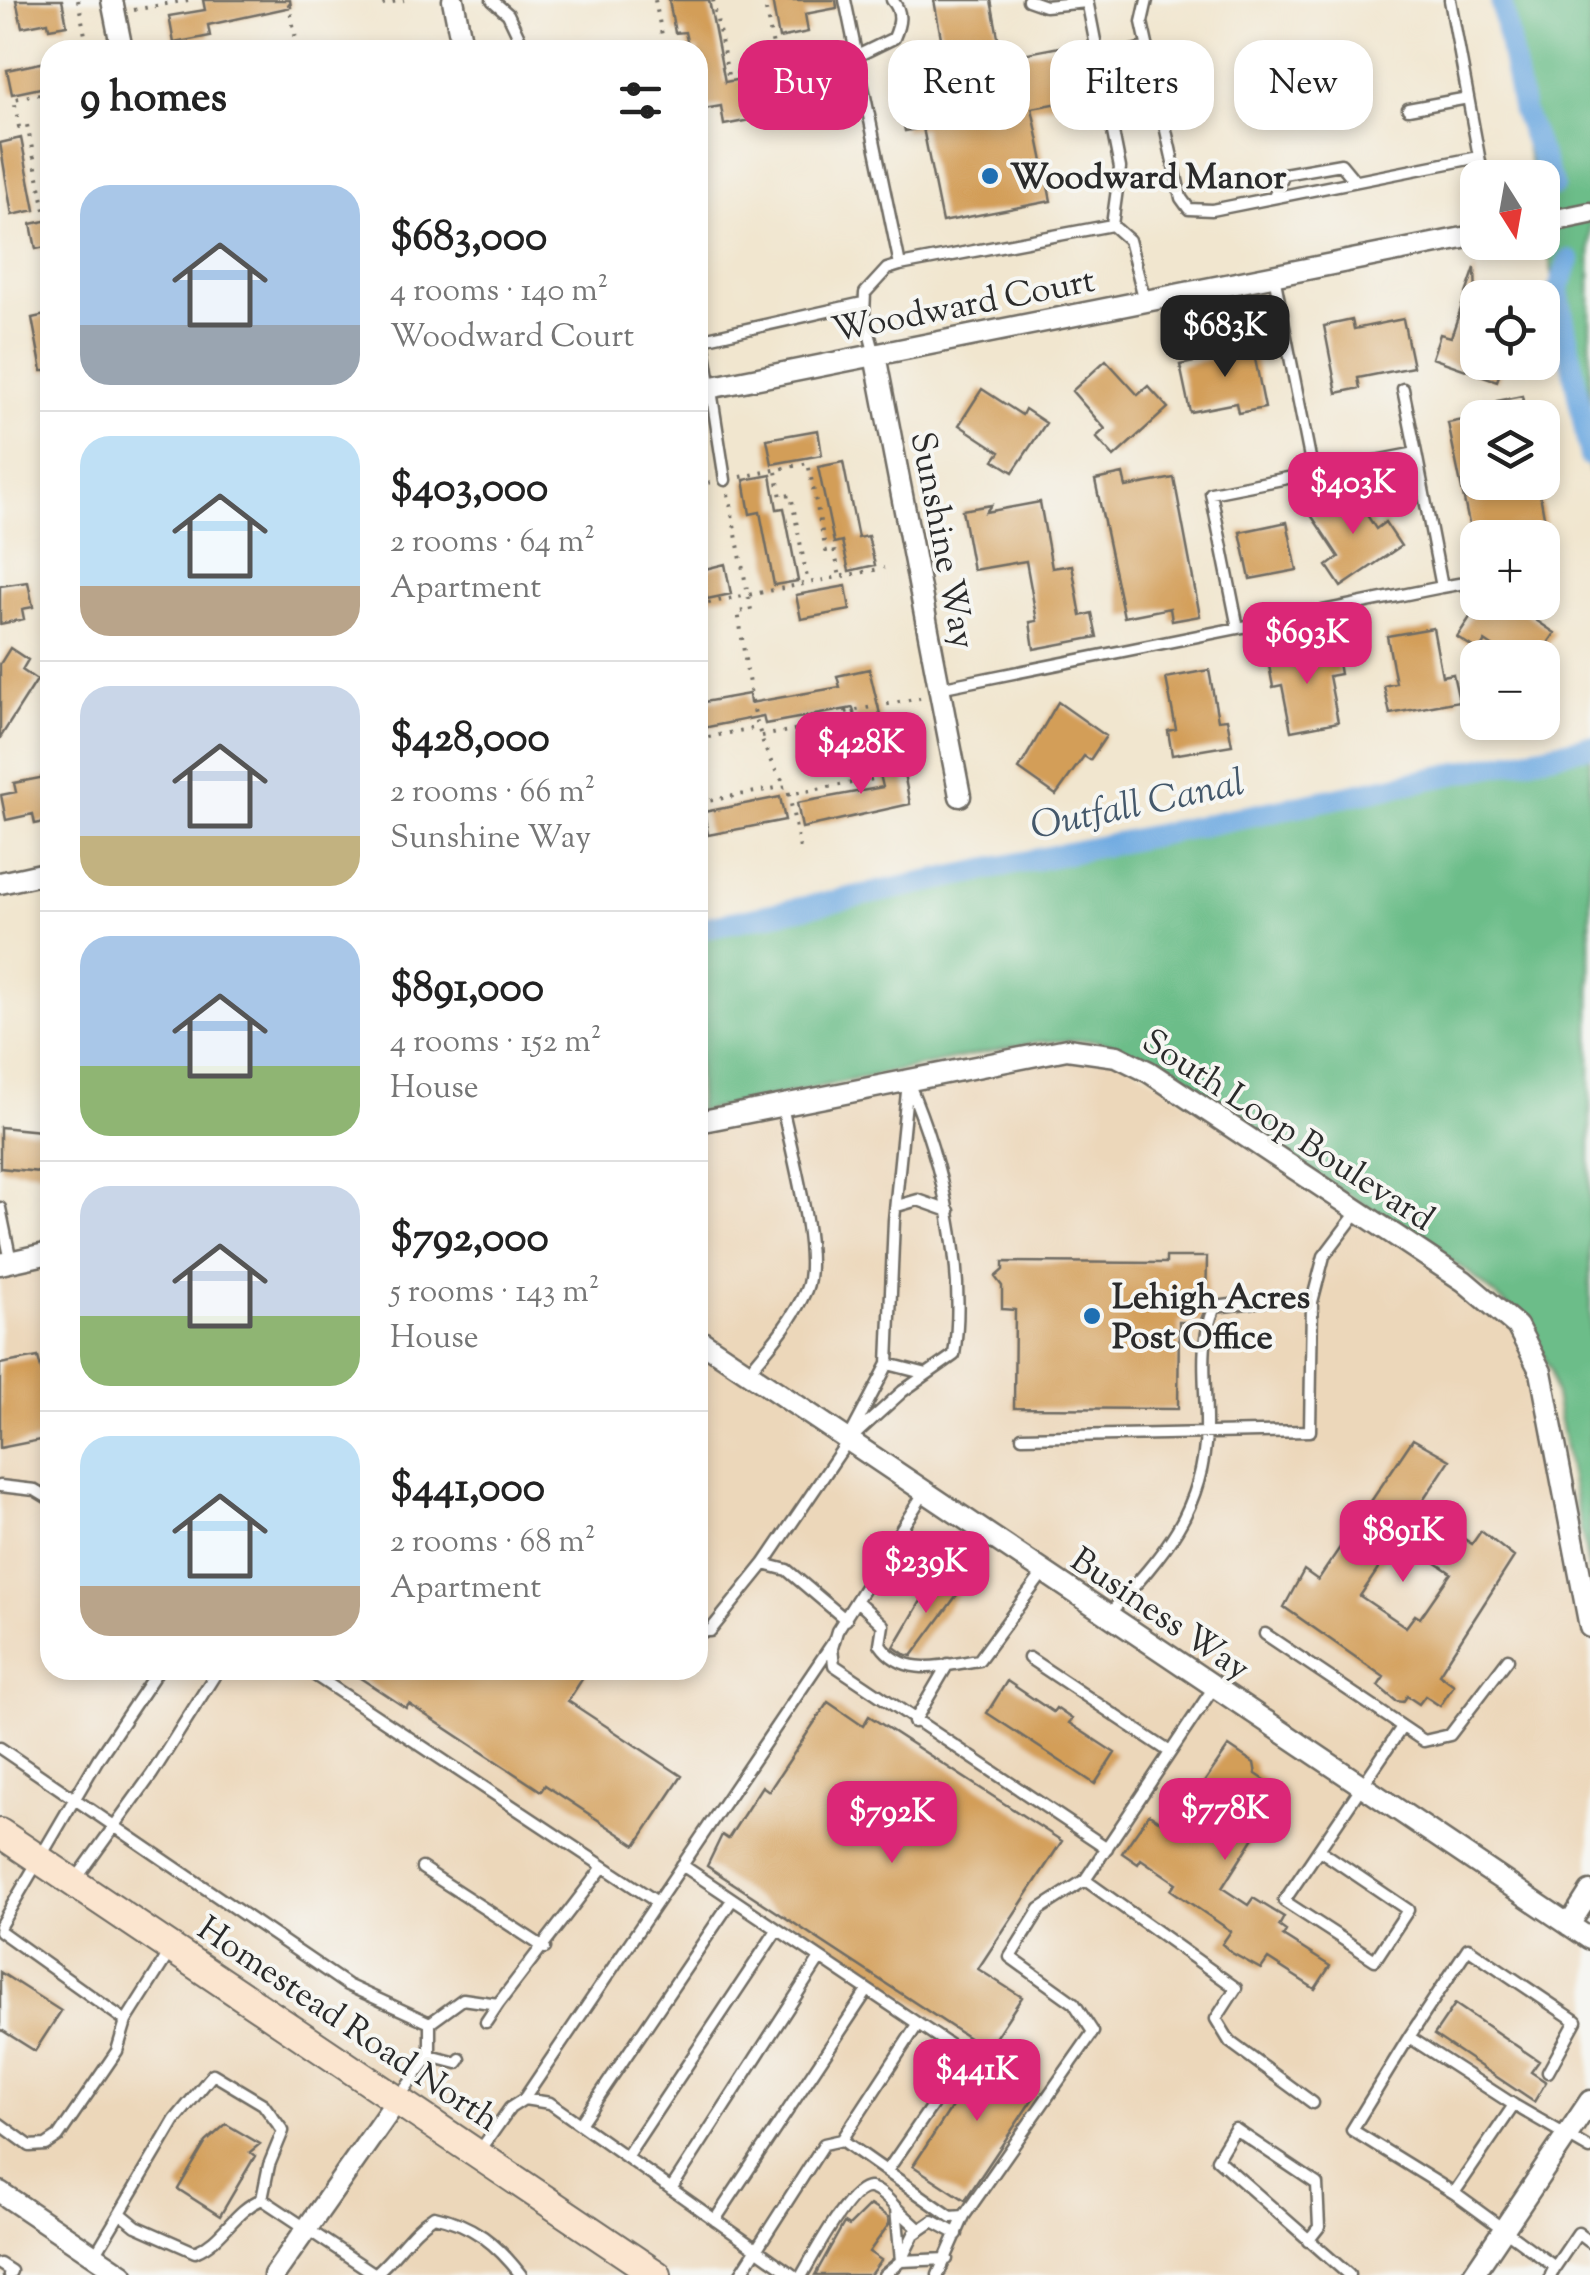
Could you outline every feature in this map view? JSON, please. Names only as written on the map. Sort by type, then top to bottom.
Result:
[{"type":"main road","name":"Homestead Road North","points":[[0,1834],[656,2275]]},
{"type":"street","points":[[453,0],[461,40]]},
{"type":"street","points":[[114,7],[120,40]]},
{"type":"street","points":[[1560,219],[1590,213]]},
{"type":"street","name":"Woodward Court","points":[[708,388],[1460,239]]},
{"type":"street","name":"Sunshine Way","points":[[875,354],[960,796]]},
{"type":"street","points":[[0,882],[40,874]]},
{"type":"street","name":"South Loop Boulevard","points":[[708,1120],[1052,1050],[1090,1050],[1117,1056],[1149,1072],[1495,1304],[1532,1348],[1554,1436],[1590,1627]]},
{"type":"street","points":[[6,1262],[40,1255]]},
{"type":"street","name":"Business Way","points":[[708,1346],[1590,1938]]},
{"type":"street","points":[[1569,1925],[1590,1892]]},
{"type":"street","points":[[274,2275],[398,2099]]},
{"type":"street","points":[[1473,2275],[1590,2101]]},
{"type":"street","points":[[0,2192],[123,2275]]},
{"type":"lane","points":[[492,0],[508,14],[520,40]]},
{"type":"lane","points":[[845,0],[854,40]]},
{"type":"lane","points":[[868,51],[894,38],[900,24],[892,0]]},
{"type":"lane","points":[[1028,0],[1045,6],[1087,1],[1095,40]]},
{"type":"lane","points":[[1146,40],[1142,22],[1147,0]]},
{"type":"lane","points":[[1450,0],[1480,160]]},
{"type":"lane","points":[[1408,109],[1468,98]]},
{"type":"lane","points":[[868,109],[900,265]]},
{"type":"lane","points":[[1112,225],[1120,168],[1113,130]]},
{"type":"lane","points":[[1166,130],[1181,198],[1190,210],[1274,198],[1479,157]]},
{"type":"lane","points":[[1274,198],[1284,174],[1340,164],[1355,182]]},
{"type":"lane","points":[[875,354],[863,303],[874,280],[900,265],[1112,225]]},
{"type":"lane","points":[[1112,225],[1129,240],[1145,301]]},
{"type":"lane","points":[[1274,276],[1313,473]]},
{"type":"lane","points":[[708,338],[863,303]]},
{"type":"lane","points":[[1404,388],[1442,587]]},
{"type":"lane","points":[[708,411],[724,480]]},
{"type":"lane","points":[[1238,628],[1212,492],[1416,453]]},
{"type":"lane","points":[[939,691],[1460,584]]},
{"type":"lane","points":[[708,1630],[764,1564],[847,1442],[888,1364],[908,1082]]},
{"type":"lane","points":[[847,1442],[954,1355],[948,1211],[924,1118],[908,1082]]},
{"type":"lane","points":[[747,1374],[788,1324],[808,1286],[808,1236],[782,1106]]},
{"type":"lane","points":[[897,1206],[918,1200],[948,1211]]},
{"type":"lane","points":[[0,1208],[6,1262]]},
{"type":"lane","points":[[1022,1437],[1310,1431],[1312,1302],[1324,1256],[1358,1210]]},
{"type":"lane","points":[[1107,1616],[1150,1570],[1193,1506],[1206,1432],[1204,1332],[1215,1307],[1271,1300],[1312,1302]]},
{"type":"lane","points":[[888,1364],[927,1374]]},
{"type":"lane","points":[[0,1486],[40,1493]]},
{"type":"lane","points":[[478,2154],[510,2108],[524,2100],[834,1641],[924,1494]]},
{"type":"lane","points":[[764,1564],[787,1570],[846,1620]]},
{"type":"lane","points":[[858,1602],[883,1625],[880,1644],[888,1656],[914,1669],[980,1660],[1043,1573]]},
{"type":"lane","points":[[1265,1634],[1424,1742],[1450,1735],[1508,1659]]},
{"type":"lane","points":[[834,1641],[834,1665],[1107,1848]]},
{"type":"lane","points":[[1029,1658],[1170,1752]]},
{"type":"lane","points":[[914,1722],[948,1664]]},
{"type":"lane","points":[[126,2021],[0,1928],[76,1797],[152,1680]]},
{"type":"lane","points":[[73,1883],[211,1680]]},
{"type":"lane","points":[[323,1680],[657,1902]]},
{"type":"lane","points":[[938,2275],[964,2216],[1093,2032],[1074,2003],[1010,1957],[1040,1909],[1085,1880],[1214,1687]]},
{"type":"lane","points":[[1321,1851],[1408,1910],[1375,1960],[1284,1901],[1402,1727]]},
{"type":"lane","points":[[0,1748],[348,1985],[430,2023]]},
{"type":"lane","points":[[682,1865],[954,2048],[955,2072],[886,2171]]},
{"type":"lane","points":[[486,2022],[604,1867]]},
{"type":"lane","points":[[422,1868],[545,1948]]},
{"type":"lane","points":[[1085,1880],[1236,1988],[1216,2019],[1230,2042],[1313,2103]]},
{"type":"lane","points":[[580,2124],[732,1900]]},
{"type":"lane","points":[[626,2157],[777,1930]]},
{"type":"lane","points":[[1548,2072],[1576,2021],[1468,1948],[1352,2130],[1454,2192],[1553,2271],[1578,2233],[1590,2242]]},
{"type":"lane","points":[[0,2124],[30,2146],[46,2145],[58,2137],[117,2051],[126,2021],[172,1950]]},
{"type":"lane","points":[[671,2189],[820,1960]]},
{"type":"lane","points":[[715,2220],[867,1991]]},
{"type":"lane","points":[[430,2023],[463,1998],[498,2004]]},
{"type":"lane","points":[[398,2099],[430,2056],[430,2023]]},
{"type":"lane","points":[[740,2275],[824,2144],[842,2140],[918,2024]]},
{"type":"lane","points":[[1409,2038],[1590,2149]]},
{"type":"lane","points":[[430,2056],[457,2063],[460,2059]]},
{"type":"lane","points":[[94,2256],[175,2120],[213,2074],[263,2104],[283,2131],[268,2164],[262,2199]]},
{"type":"lane","points":[[524,2100],[550,2103],[793,2275]]},
{"type":"lane","points":[[1454,2192],[1514,2104]]},
{"type":"lane","points":[[1308,2241],[1319,2227],[1316,2184],[1235,2128],[1216,2159],[1308,2241],[1349,2275]]},
{"type":"lane","points":[[842,2140],[951,2217],[964,2216]]},
{"type":"lane","points":[[802,2275],[850,2199],[871,2188],[920,2230]]},
{"type":"lane","points":[[262,2199],[375,2275],[396,2256],[418,2226],[434,2216],[459,2221],[497,2244],[521,2275]]},
{"type":"lane","points":[[120,2213],[136,2226],[195,2252],[214,2244],[245,2206],[262,2199]]},
{"type":"lane","points":[[896,2208],[901,2261]]},
{"type":"lane","points":[[884,2275],[901,2261],[920,2230],[933,2221],[957,2234]]},
{"type":"lane","points":[[901,2261],[947,2259]]},
{"type":"lane","points":[[0,2264],[11,2271],[8,2275]]},
{"type":"path","points":[[78,0],[86,40]]},
{"type":"path","points":[[114,7],[188,0]]},
{"type":"path","points":[[288,0],[296,40]]},
{"type":"path","points":[[376,0],[377,5],[404,0]]},
{"type":"path","points":[[655,0],[663,40]]},
{"type":"path","points":[[713,0],[728,76],[738,74]]},
{"type":"path","points":[[764,0],[772,40]]},
{"type":"path","points":[[40,94],[14,99],[19,127],[27,126],[40,187]]},
{"type":"path","points":[[708,483],[808,463],[826,551],[834,549],[840,577]]},
{"type":"path","points":[[775,470],[782,497],[791,495],[808,583]]},
{"type":"path","points":[[724,480],[751,610],[738,612],[759,727],[774,772],[787,786],[800,849]]},
{"type":"path","points":[[708,603],[884,568]]},
{"type":"path","points":[[860,782],[846,712],[939,691]]},
{"type":"path","points":[[761,736],[847,720]]},
{"type":"path","points":[[708,738],[759,727]]},
{"type":"path","points":[[789,794],[874,779]]},
{"type":"path","points":[[708,801],[787,786]]},
{"type":"shaded area","points":[[1037,1053],[1117,1056],[1464,1281],[1532,1348],[1590,1627],[1590,2275],[0,2275],[0,1264],[40,1255],[40,1680],[708,1680],[708,1120]]},
{"type":"green space","points":[[1494,0],[1590,0],[1590,474],[1560,314],[1560,280],[1554,280],[1550,260],[1560,260],[1560,160],[1529,160]]},
{"type":"green space","points":[[1590,755],[1590,1577],[1550,1370],[1523,1319],[1468,1272],[1120,1047],[1092,1040],[1037,1042],[708,1110],[708,932]]},
{"type":"building","points":[[16,0],[62,0],[67,25],[49,28],[48,22],[22,27]]},
{"type":"building","points":[[203,0],[290,0],[291,7],[208,25],[210,36],[173,40],[169,16],[205,10]]},
{"type":"building","points":[[669,0],[709,0],[725,82],[738,80],[738,122],[724,125],[721,106],[708,108],[708,40],[687,40],[685,32],[675,33]]},
{"type":"building","points":[[772,0],[836,0],[837,8],[805,14],[808,32],[779,38]]},
{"type":"building","name":"Woodward Manor","points":[[934,0],[991,0],[999,40],[941,40]]},
{"type":"building","name":"Woodward Manor","points":[[1050,49],[1050,105],[1032,108],[1051,201],[942,222],[923,130],[1030,130],[1030,53]]},
{"type":"building","points":[[40,63],[40,88],[12,94],[7,70]]},
{"type":"building","points":[[21,138],[35,210],[12,215],[0,143]]},
{"type":"building","points":[[40,222],[40,248],[36,249],[31,224]]},
{"type":"building","points":[[1460,311],[1460,368],[1432,358],[1440,334],[1451,337]]},
{"type":"building","points":[[40,316],[40,360],[32,318]]},
{"type":"building","points":[[1403,319],[1413,367],[1358,378],[1360,388],[1337,393],[1324,326],[1352,320],[1354,329]]},
{"type":"building","points":[[1251,339],[1265,408],[1238,413],[1236,403],[1190,412],[1180,365],[1230,354],[1227,344]]},
{"type":"building","points":[[1106,360],[1138,395],[1148,386],[1168,408],[1114,457],[1096,437],[1105,429],[1072,391]]},
{"type":"building","points":[[982,389],[1022,415],[1025,409],[1046,423],[1013,472],[994,460],[1000,452],[959,425]]},
{"type":"building","points":[[1460,421],[1460,480],[1448,423]]},
{"type":"building","points":[[818,430],[822,455],[772,464],[767,439]]},
{"type":"building","points":[[843,462],[858,538],[868,536],[875,565],[849,571],[842,541],[834,543],[818,467]]},
{"type":"building","points":[[1123,474],[1126,487],[1174,478],[1200,616],[1172,621],[1170,608],[1124,617],[1095,480]]},
{"type":"building","points":[[771,475],[777,509],[784,508],[798,581],[774,585],[760,512],[750,514],[744,480]]},
{"type":"building","points":[[1350,489],[1376,529],[1385,522],[1401,546],[1341,587],[1327,566],[1339,557],[1311,515]]},
{"type":"building","points":[[1464,500],[1541,500],[1545,520],[1468,520]]},
{"type":"building","points":[[1040,502],[1052,568],[1072,565],[1081,616],[1092,613],[1097,637],[1034,649],[1030,622],[1037,621],[1026,561],[973,570],[962,510],[991,505],[986,512]]},
{"type":"building","points":[[1287,522],[1297,570],[1250,579],[1240,532]]},
{"type":"building","points":[[725,564],[731,594],[708,599],[708,568]]},
{"type":"building","points":[[28,582],[33,607],[22,609],[24,619],[0,624],[0,586]]},
{"type":"building","points":[[846,586],[850,610],[801,619],[796,595]]},
{"type":"building","points":[[1468,620],[1536,620],[1555,633],[1550,640],[1457,637]]},
{"type":"building","points":[[1433,628],[1442,676],[1453,674],[1459,701],[1390,714],[1384,686],[1396,683],[1387,636]]},
{"type":"building","points":[[1335,647],[1340,674],[1329,676],[1338,722],[1291,731],[1282,685],[1273,687],[1268,660]]},
{"type":"building","points":[[10,648],[28,660],[22,670],[37,680],[0,738],[0,664]]},
{"type":"building","points":[[869,669],[887,743],[862,749],[853,708],[765,724],[763,716],[708,727],[708,701],[749,694],[750,703],[840,687],[837,676]]},
{"type":"building","points":[[1209,670],[1218,720],[1227,719],[1232,745],[1172,755],[1168,731],[1176,729],[1166,678]]},
{"type":"building","points":[[1058,702],[1106,736],[1090,760],[1084,756],[1056,795],[1019,769]]},
{"type":"building","points":[[900,753],[910,804],[802,828],[797,803],[883,787],[876,758]]},
{"type":"building","points":[[40,778],[40,823],[35,824],[33,814],[6,820],[1,795],[16,792],[14,783]]},
{"type":"building","points":[[780,797],[785,820],[708,835],[708,811]]},
{"type":"building","points":[[0,1127],[40,1131],[40,1172],[0,1168]]},
{"type":"building","points":[[1166,1257],[1207,1257],[1206,1307],[1200,1322],[1179,1322],[1178,1409],[1014,1408],[1015,1310],[1002,1309],[1002,1286],[995,1277],[1003,1270],[1003,1262],[1166,1263]]},
{"type":"building","points":[[38,1357],[40,1440],[0,1448],[0,1364]]},
{"type":"building","points":[[1413,1439],[1450,1460],[1418,1508],[1472,1544],[1481,1531],[1514,1557],[1439,1674],[1454,1685],[1440,1706],[1425,1696],[1419,1704],[1407,1696],[1403,1702],[1396,1701],[1378,1686],[1384,1677],[1284,1607],[1304,1570],[1318,1580]],"holes":[[[1399,1538],[1451,1573],[1420,1618],[1415,1615],[1406,1627],[1360,1596]]]},
{"type":"building","points":[[935,1577],[959,1592],[912,1656],[904,1654],[894,1647]]},
{"type":"building","points":[[363,1680],[582,1680],[568,1701],[682,1776],[636,1845],[545,1785],[541,1791],[409,1704],[406,1708]]},
{"type":"building","points":[[1007,1681],[1053,1712],[1056,1708],[1072,1719],[1069,1723],[1115,1753],[1095,1784],[987,1713]]},
{"type":"building","points":[[828,1702],[863,1726],[869,1716],[1062,1841],[978,1969],[1022,1997],[987,2050],[707,1866],[722,1835],[728,1839],[762,1786],[769,1791]]},
{"type":"building","points":[[1229,1746],[1254,1763],[1256,1774],[1283,1792],[1222,1888],[1248,1905],[1253,1898],[1284,1917],[1279,1926],[1286,1931],[1283,1936],[1330,1966],[1315,1989],[1268,1959],[1261,1969],[1232,1953],[1222,1944],[1231,1931],[1171,1890],[1176,1883],[1141,1859],[1138,1864],[1122,1853],[1149,1814],[1172,1829]]},
{"type":"building","points":[[0,1972],[61,2011],[35,2051],[0,2029]]},
{"type":"building","points":[[1455,2004],[1539,2061],[1531,2072],[1546,2082],[1534,2102],[1434,2035]]},
{"type":"building","points":[[997,2038],[1011,2047],[1001,2063],[1040,2088],[965,2200],[913,2166]]},
{"type":"building","points":[[226,2124],[260,2144],[250,2152],[255,2156],[220,2216],[178,2189],[206,2142]]},
{"type":"building","points":[[870,2205],[888,2217],[889,2224],[869,2252],[881,2260],[870,2275],[815,2275],[844,2223],[849,2226]]},
{"type":"waterway","points":[[1501,0],[1523,111],[1543,160]]},
{"type":"waterway","points":[[1569,260],[1558,291],[1590,456]]},
{"type":"waterway","name":"Outfall Canal","points":[[708,927],[1590,746]]},
{"type":"place","name":"Woodward Manor","points":[[990,176]]},
{"type":"place","name":"Lehigh Acres Post Office","points":[[1092,1316]]}]
